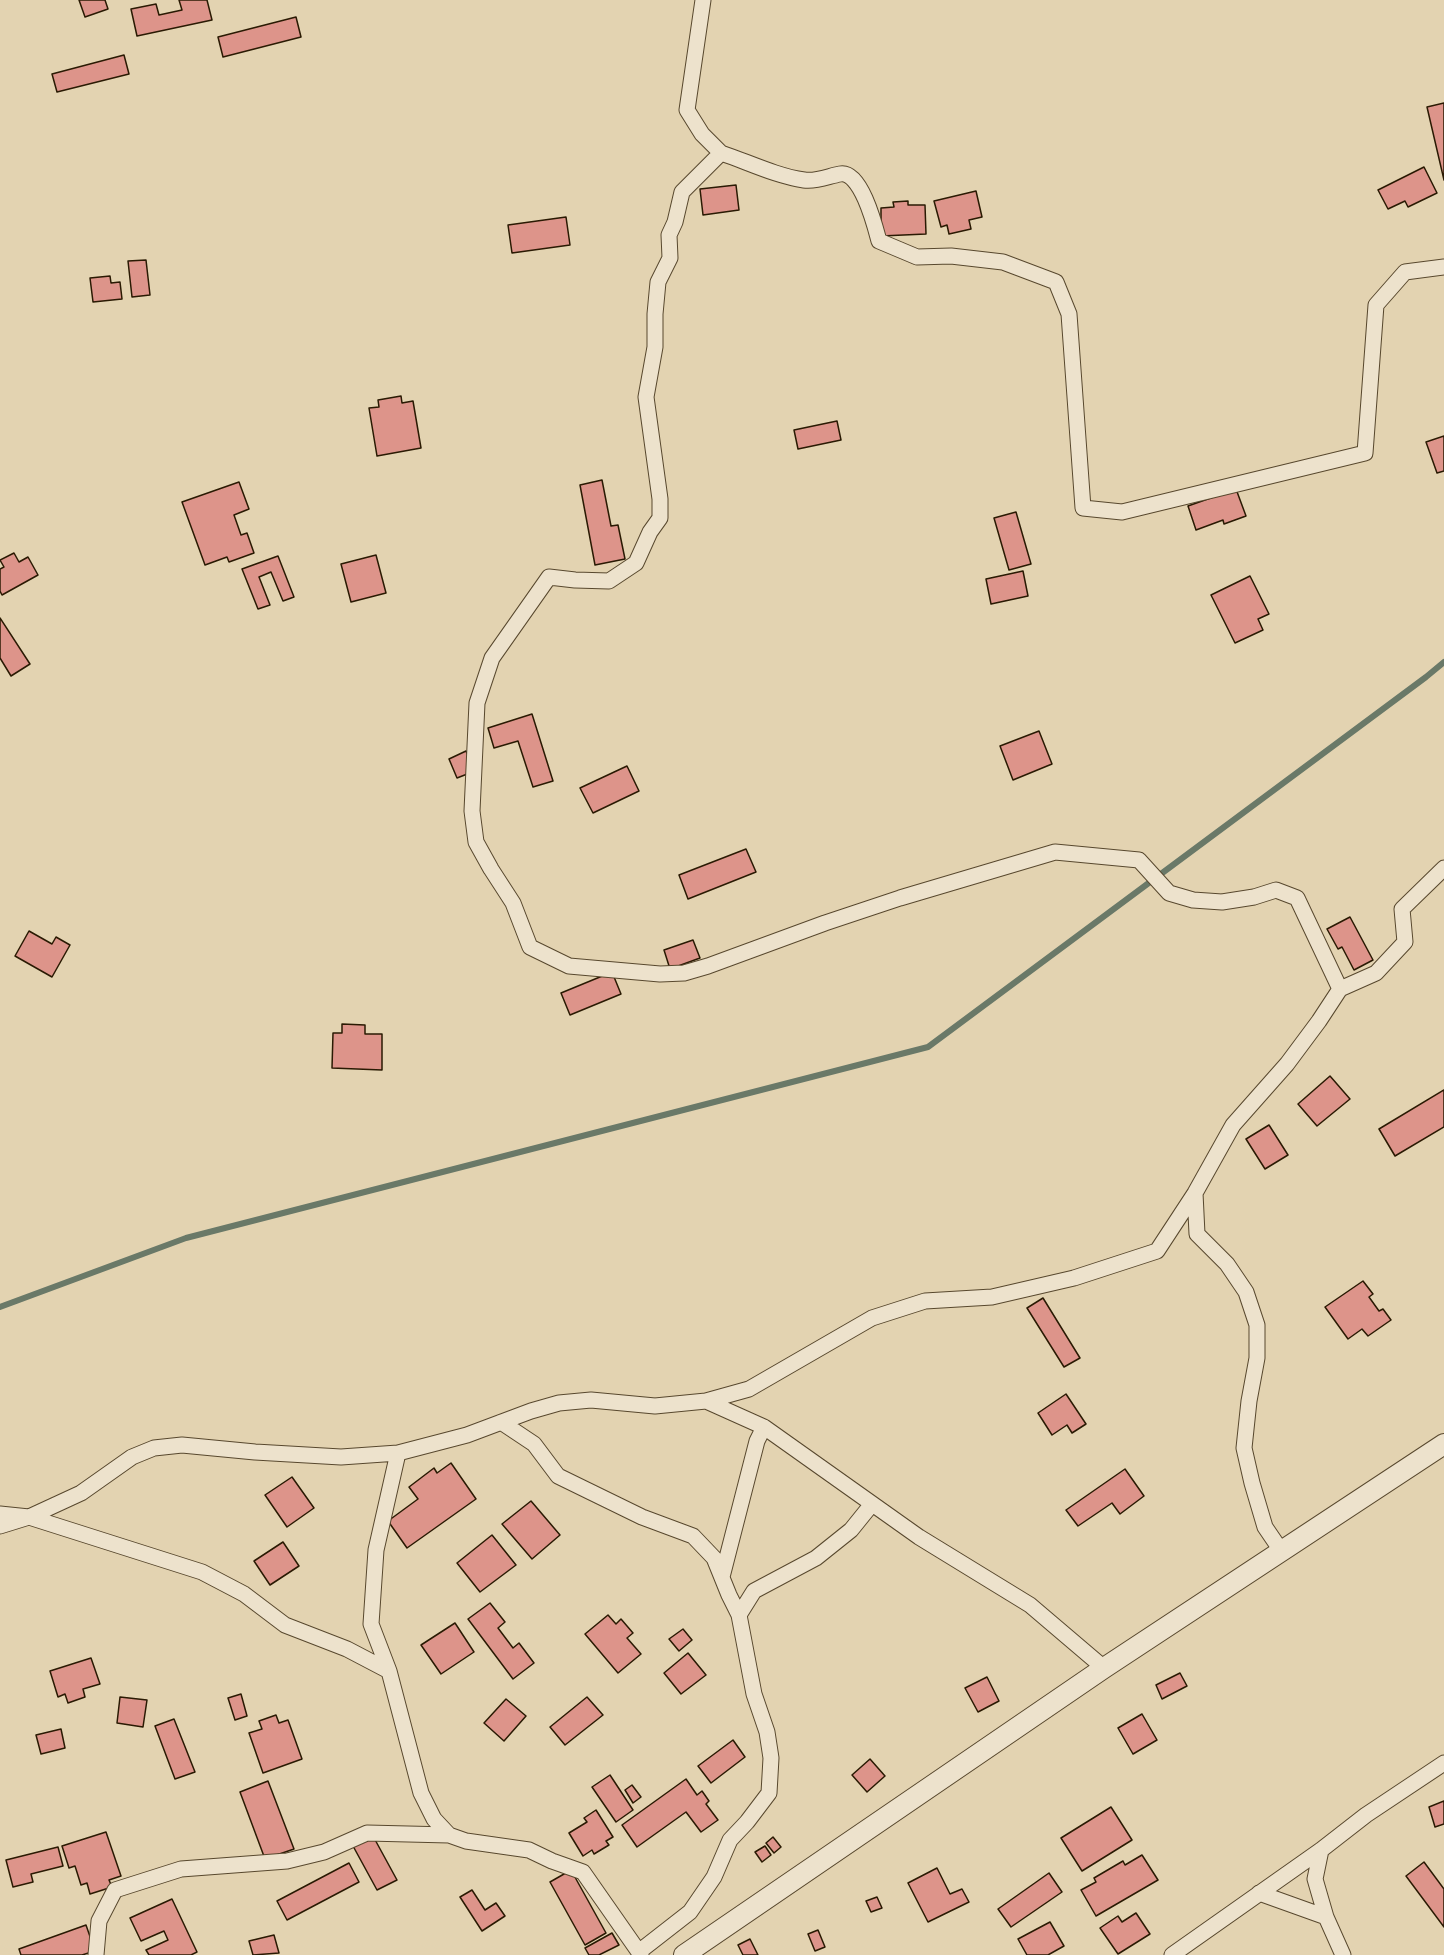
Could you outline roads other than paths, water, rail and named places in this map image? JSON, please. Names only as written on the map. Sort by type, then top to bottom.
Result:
[{"type":"street","points":[[703,0],[687,110],[702,134],[721,153],[806,181],[843,173],[851,177],[868,203],[879,241],[917,257],[951,256],[1003,262],[1056,282],[1069,314],[1083,508],[1122,512],[1365,453],[1376,305],[1405,272],[1444,267]]},
{"type":"street","points":[[721,153],[682,192],[675,222],[669,235],[670,258],[658,282],[654,314],[655,347],[646,398],[660,499],[660,518],[650,532],[636,563],[609,582],[549,577],[492,658],[477,704],[472,811],[476,842],[513,903],[530,947],[569,966],[649,973],[684,973],[825,922],[1055,852],[1138,860],[1169,893],[1193,900],[1222,902],[1254,897],[1276,890],[1297,898],[1340,988]]},
{"type":"street","points":[[0,1526],[29,1517],[81,1493],[132,1457],[154,1448],[182,1444],[255,1452],[341,1457],[398,1453],[467,1435],[559,1403],[591,1400],[655,1406],[706,1401],[749,1389],[872,1318],[925,1301],[992,1297],[1074,1278],[1157,1251],[1196,1193],[1233,1125],[1287,1064],[1319,1022],[1340,988],[1376,973],[1405,942],[1402,909],[1444,868]]},
{"type":"street","points":[[1196,1193],[1197,1234],[1227,1264],[1246,1292],[1257,1325],[1257,1358],[1249,1401],[1245,1448],[1252,1483],[1265,1527],[1282,1552]]},
{"type":"street","points":[[706,1401],[764,1427],[919,1537],[1030,1605],[1104,1668]]},
{"type":"street","points":[[96,1955],[99,1921],[115,1890],[180,1869],[287,1861],[324,1852],[367,1833],[449,1835],[466,1841],[529,1851],[552,1862],[583,1872],[641,1953],[690,1912],[714,1877],[730,1840],[769,1793],[771,1758],[767,1732],[754,1694],[740,1616],[714,1558],[693,1536],[642,1517],[558,1476],[534,1444],[501,1422]]},
{"type":"street","points":[[722,1577],[757,1441],[764,1427]]},
{"type":"street","points":[[684,1955],[1104,1668],[1444,1444]]},
{"type":"street","points":[[398,1453],[376,1550],[371,1624],[389,1671],[421,1793],[434,1819],[449,1835]]},
{"type":"street","points":[[740,1616],[754,1591],[816,1558],[851,1530],[872,1504]]},
{"type":"street","points":[[0,1514],[29,1517],[202,1572],[244,1594],[285,1625],[347,1649],[389,1671]]},
{"type":"street","points":[[1172,1955],[1321,1850],[1366,1815],[1444,1763]]},
{"type":"street","points":[[1321,1850],[1315,1879],[1326,1917],[1343,1955]]},
{"type":"street","points":[[1259,1893],[1326,1917]]},
{"type":"waterway","points":[[0,1307],[186,1238],[928,1047],[1444,662]]}]
